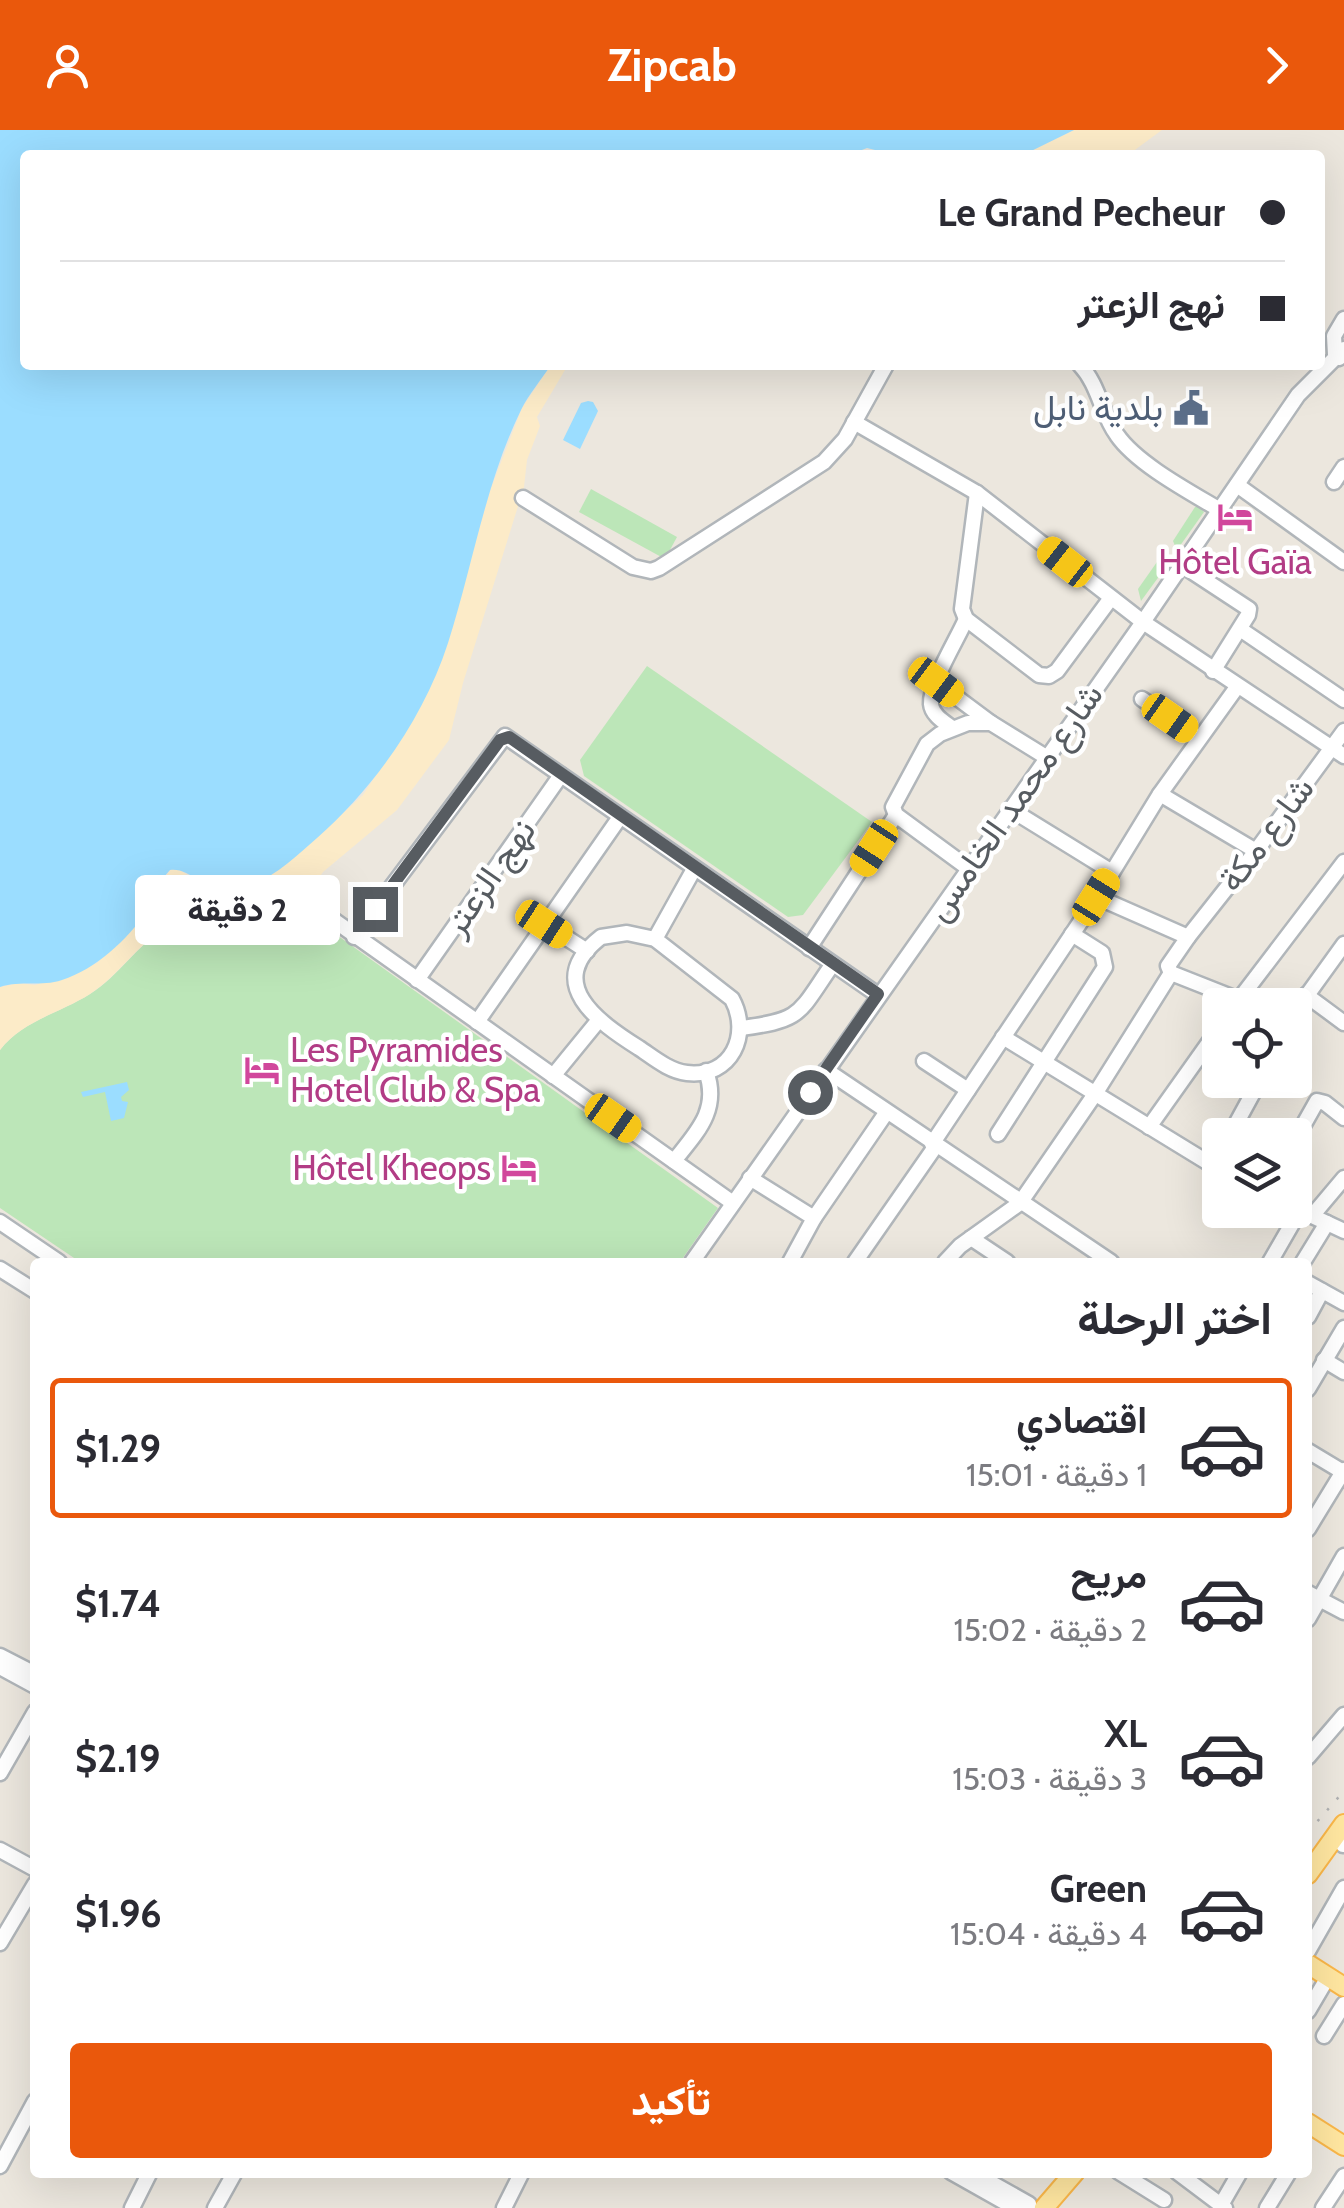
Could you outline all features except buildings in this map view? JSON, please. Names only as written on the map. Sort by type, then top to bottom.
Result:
[{"type":"main road","points":[[1312,1868],[1344,1824]]},
{"type":"main road","points":[[1312,1888],[1344,1844]]},
{"type":"main road","points":[[1312,1967],[1340,1986]]},
{"type":"main road","points":[[1312,2132],[1344,2146]]},
{"type":"main road","points":[[1032,2206],[1054,2178]]},
{"type":"main road","points":[[1032,2206],[1067,2178]]},
{"type":"street","points":[[1341,355],[1334,336],[1344,319]]},
{"type":"street","name":"شارع محمد الخامس","points":[[695,1258],[1298,396],[1341,355]]},
{"type":"street","points":[[523,498],[633,567],[651,571],[806,476],[836,451],[883,370]]},
{"type":"street","points":[[1085,370],[1122,442],[1220,510]]},
{"type":"street","points":[[854,422],[977,493],[1143,622],[1338,752]]},
{"type":"street","points":[[1334,482],[1344,467]]},
{"type":"street","points":[[1238,485],[1344,562]]},
{"type":"street","points":[[977,493],[962,609],[966,620],[1039,675],[1049,676],[1057,672],[1111,598]]},
{"type":"street","points":[[1182,566],[1246,607],[1248,615],[1213,670]]},
{"type":"street","points":[[952,728],[936,716],[931,703],[936,682],[966,620]]},
{"type":"street","points":[[1240,629],[1344,700]]},
{"type":"street","points":[[936,682],[1046,757]]},
{"type":"street","points":[[858,1258],[1160,794],[1237,687]]},
{"type":"street","points":[[1142,699],[1198,737]]},
{"type":"street","points":[[968,868],[896,816],[894,807],[928,744],[952,728],[991,723]]},
{"type":"street","name":"شارع مكة","points":[[1020,1203],[1171,973],[1169,964],[1338,752],[1344,730]]},
{"type":"street","name":"نهج الزعتر","points":[[354,937],[499,741],[503,736],[509,737],[560,775],[417,980]]},
{"type":"street","points":[[560,775],[878,994]]},
{"type":"street","points":[[1160,794],[1256,851]]},
{"type":"street","points":[[1010,809],[1112,872]]},
{"type":"street","points":[[809,948],[896,816]]},
{"type":"street","points":[[477,1022],[620,817]]},
{"type":"street","points":[[1253,988],[1344,862]]},
{"type":"street","points":[[654,939],[694,869]]},
{"type":"street","points":[[294,892],[733,1203]]},
{"type":"street","points":[[1096,897],[1188,937]]},
{"type":"street","points":[[544,924],[586,951]]},
{"type":"street","points":[[626,933],[654,939],[732,998],[742,1028],[732,1053],[723,1063],[706,1071],[684,1073],[671,1069],[598,1021],[581,999],[576,973],[586,951],[601,937],[626,933]]},
{"type":"street","points":[[998,1134],[1105,967],[1102,953],[1072,934]]},
{"type":"street","points":[[1312,988],[1341,955]]},
{"type":"street","points":[[742,1028],[787,1021],[802,1009],[832,964]]},
{"type":"street","points":[[1171,973],[1206,988]]},
{"type":"street","points":[[1312,999],[1344,1023]]},
{"type":"street","points":[[553,1076],[598,1021]]},
{"type":"street","points":[[1003,1037],[1202,1155]]},
{"type":"street","points":[[1149,1127],[1202,1052]]},
{"type":"street","points":[[924,1061],[968,1090]]},
{"type":"street","points":[[826,1070],[1094,1258]]},
{"type":"street","points":[[674,1161],[708,1118],[712,1102],[706,1071]]},
{"type":"street","points":[[1307,1118],[1317,1101],[1343,1115]]},
{"type":"street","points":[[792,1258],[814,1218],[886,1113]]},
{"type":"street","points":[[750,1178],[814,1218]]},
{"type":"street","points":[[1312,1211],[1344,1178]]},
{"type":"street","points":[[949,1258],[970,1238],[1020,1203]]},
{"type":"street","points":[[1312,1215],[1344,1231]]},
{"type":"street","points":[[0,1222],[53,1258]]},
{"type":"street","points":[[1273,1258],[1298,1228]]},
{"type":"street","points":[[1304,1258],[1307,1228]]},
{"type":"street","points":[[970,1238],[1001,1258]]},
{"type":"street","points":[[0,1269],[30,1288]]},
{"type":"street","points":[[1312,1285],[1344,1303]]},
{"type":"street","points":[[1312,1310],[1322,1292]]},
{"type":"street","points":[[1312,1379],[1344,1328]]},
{"type":"street","points":[[1324,1360],[1344,1372]]},
{"type":"street","points":[[1312,1454],[1343,1475],[1312,1524]]},
{"type":"street","points":[[1344,1556],[1313,1595],[1344,1612]]},
{"type":"street","points":[[0,1656],[30,1671]]},
{"type":"street","points":[[0,1668],[30,1683]]},
{"type":"street","points":[[1312,1752],[1344,1715]]},
{"type":"street","points":[[0,1773],[30,1721]]},
{"type":"street","points":[[0,1850],[30,1866]]},
{"type":"street","points":[[1312,1944],[1344,1888]]},
{"type":"street","points":[[0,1943],[30,1892]]},
{"type":"street","points":[[1312,2008],[1340,1986]]},
{"type":"street","points":[[1324,2036],[1340,1986]]},
{"type":"street","points":[[0,2166],[30,2110]]},
{"type":"street","points":[[1323,2208],[1344,2176]]},
{"type":"street","points":[[132,2208],[147,2178]]},
{"type":"street","points":[[215,2208],[231,2178]]},
{"type":"street","points":[[504,2208],[519,2178]]},
{"type":"street","points":[[964,2178],[1032,2206]]},
{"type":"street","points":[[983,2178],[1032,2206]]},
{"type":"street","points":[[1129,2178],[1164,2200]]},
{"type":"street","points":[[1187,2178],[1223,2206],[1237,2178]]},
{"type":"street","points":[[1268,2208],[1286,2178]]},
{"type":"green space","points":[[591,489],[677,537],[665,559],[579,512]]},
{"type":"green space","points":[[1195,507],[1204,512],[1177,550],[1173,541]]},
{"type":"green space","points":[[1164,552],[1171,560],[1141,601],[1138,589]]},
{"type":"green space","points":[[647,666],[872,822],[803,915],[788,917],[584,776],[580,760]]},
{"type":"green space","name":"Les Pyramides Hotel Club & Spa","points":[[274,890],[718,1208],[683,1258],[74,1258],[0,1208],[0,1050],[30,1025],[100,987],[165,928]]},
{"type":"sand","points":[[1074,130],[1162,130],[1135,150],[1033,150]]},
{"type":"sand","points":[[548,370],[565,370],[537,417],[540,426],[527,460],[524,487],[449,740],[397,810],[323,872],[308,894],[284,878],[274,890],[175,923],[155,935],[90,994],[30,1025],[0,1050],[0,987],[35,985],[97,963],[147,910],[170,870],[177,868],[200,884],[263,880],[288,863],[363,795],[404,733],[439,666],[491,488],[522,408]]},
{"type":"water","points":[[0,130],[1074,130],[1033,150],[20,150],[20,370],[547,370],[521,410],[498,467],[438,671],[411,724],[359,796],[301,852],[259,882],[221,889],[170,870],[139,922],[99,961],[62,980],[0,987]]},
{"type":"water","points":[[588,401],[598,411],[580,449],[563,440],[581,403]]},
{"type":"water","points":[[127,1082],[129,1090],[121,1097],[128,1102],[124,1118],[111,1121],[105,1092],[83,1097],[81,1092]]},
{"type":"railway","points":[[1312,1827],[1344,1791]]},
{"type":"place","name":"بلدية نابل","points":[[1191,408]]},
{"type":"place","name":"Hôtel Gaïa","points":[[1235,517]]},
{"type":"place","name":"Les Pyramides Hotel Club & Spa","points":[[262,1070]]},
{"type":"place","name":"Hôtel Kheops","points":[[519,1168]]},
{"type":"route","points":[[375,909],[503,736],[509,737],[878,994],[810,1092]]}]
